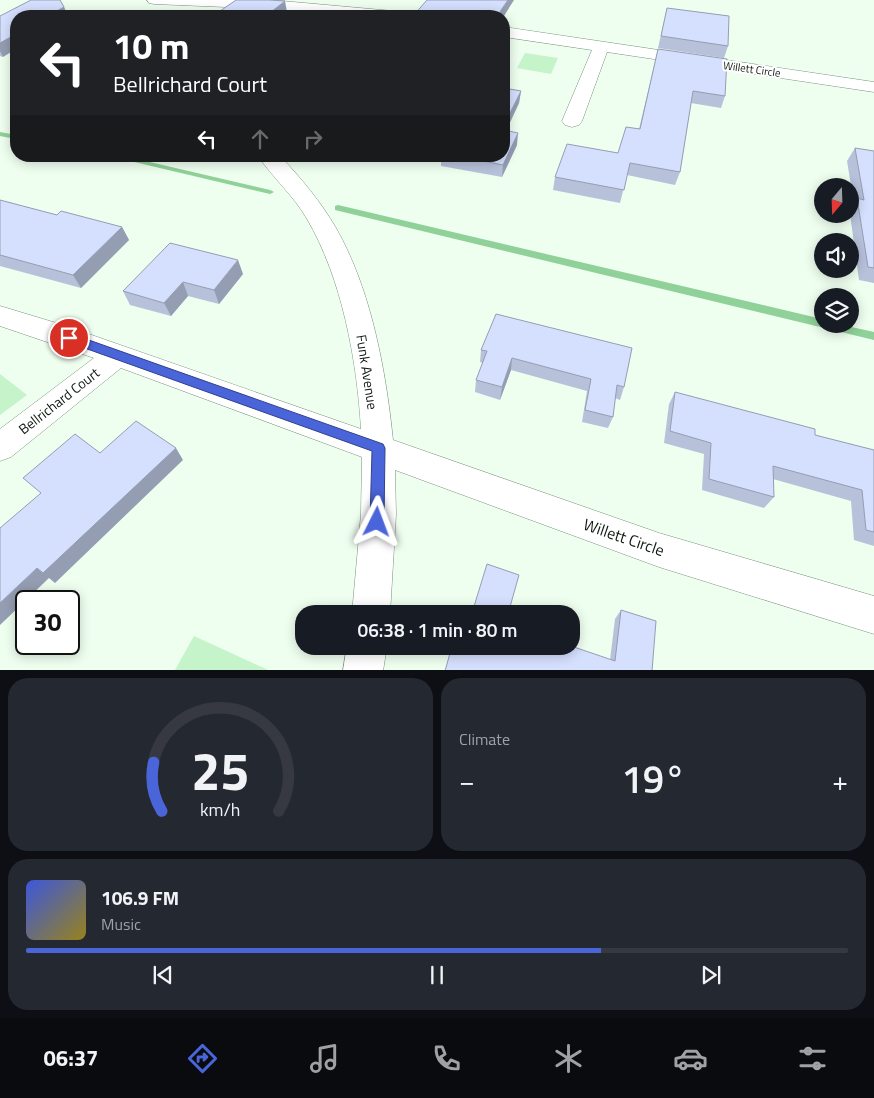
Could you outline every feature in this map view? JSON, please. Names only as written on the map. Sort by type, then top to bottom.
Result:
[{"type":"street","points":[[154,0],[280,4],[348,10]]},
{"type":"street","name":"Willett Circle","points":[[510,33],[874,87]]},
{"type":"street","points":[[572,121],[601,47]]},
{"type":"street","name":"Funk Avenue","points":[[273,162],[317,216],[330,241],[348,286],[360,328],[370,383],[378,448],[379,484],[371,605]]},
{"type":"street","name":"Bellrichard Court","points":[[0,316],[118,355],[378,448]]},
{"type":"street","name":"Bellrichard Court","points":[[0,446],[118,355]]},
{"type":"street","name":"Willett Circle","points":[[378,448],[658,550],[874,616]]},
{"type":"street","points":[[363,670],[366,655]]},
{"type":"green space","points":[[525,53],[558,58],[551,74],[517,68]]},
{"type":"green space","points":[[0,374],[27,395],[0,415]]},
{"type":"green space","points":[[194,636],[268,670],[175,670]]},
{"type":"building","points":[[31,0],[60,0],[64,7],[59,10],[12,10]]},
{"type":"building","points":[[236,0],[285,1],[274,10],[222,10]]},
{"type":"building","points":[[427,0],[508,0],[501,10],[418,10]]},
{"type":"building","points":[[667,8],[729,16],[728,46],[661,36]]},
{"type":"building","points":[[10,11],[10,37],[0,43],[0,16]]},
{"type":"building","points":[[658,49],[727,59],[725,96],[693,91],[680,172],[630,163],[624,190],[555,177],[567,144],[618,153],[626,127],[640,129]]},
{"type":"building","points":[[510,89],[521,91],[510,113]]},
{"type":"building","points":[[510,131],[518,133],[510,150]]},
{"type":"building","points":[[855,148],[874,151],[874,268],[868,267],[859,211],[859,199],[864,200]]},
{"type":"building","points":[[488,162],[504,162],[503,165]]},
{"type":"building","points":[[0,200],[57,215],[61,211],[122,227],[73,275],[0,255]]},
{"type":"building","points":[[170,243],[238,260],[214,290],[183,282],[164,303],[123,291]]},
{"type":"building","points":[[496,314],[632,348],[624,387],[617,385],[613,417],[585,410],[591,379],[512,358],[502,387],[476,380],[487,351],[481,350]]},
{"type":"building","points":[[675,392],[815,429],[815,435],[874,450],[874,532],[866,530],[862,490],[773,466],[774,497],[709,479],[711,443],[670,431]]},
{"type":"building","points":[[136,421],[176,448],[43,573],[37,568],[0,603],[0,528],[41,493],[23,478],[75,434],[100,453]]},
{"type":"building","points":[[487,564],[519,575],[511,605],[474,605]]},
{"type":"building","points":[[621,610],[656,621],[652,670],[445,670],[449,655],[580,655],[580,649],[615,661]]},
{"type":"waterway","points":[[0,134],[10,136]]},
{"type":"waterway","points":[[139,162],[270,192]]},
{"type":"waterway","points":[[338,208],[814,321]]},
{"type":"waterway","points":[[859,332],[874,336]]},
{"type":"route","points":[[69,338],[378,448],[377,522]]}]
